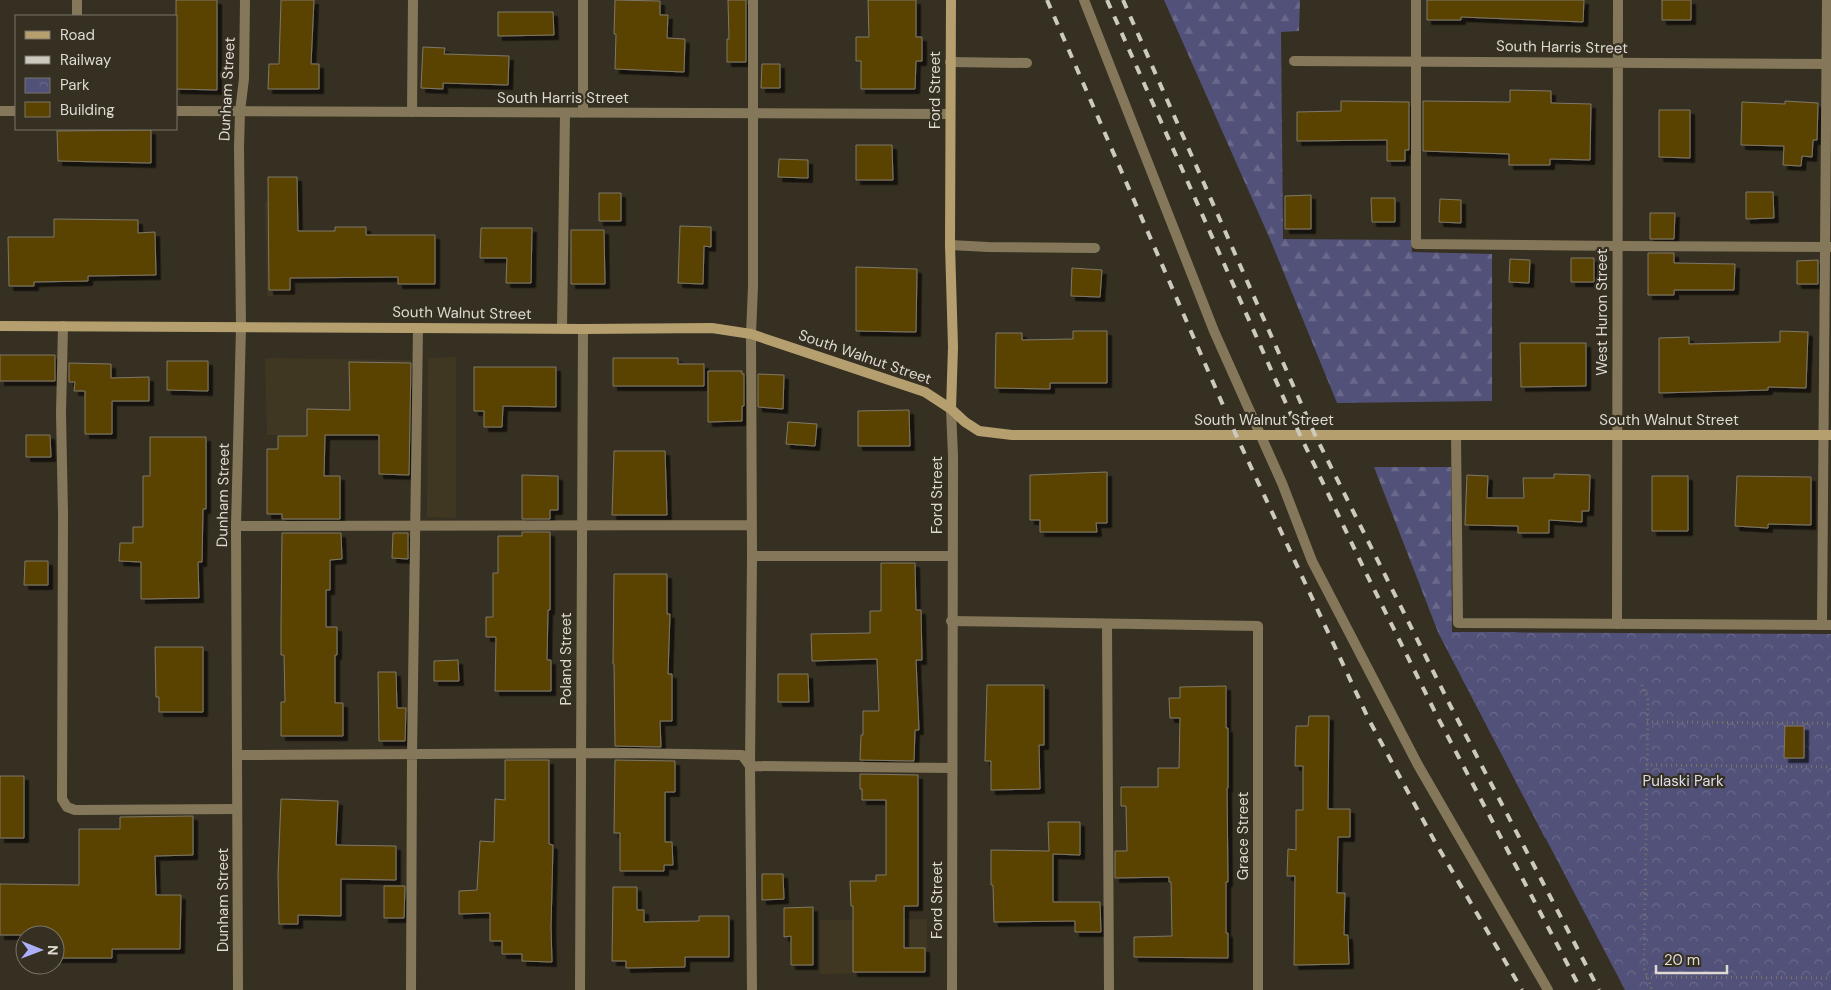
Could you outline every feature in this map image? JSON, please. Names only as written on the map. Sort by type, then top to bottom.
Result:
[{"type":"street","points":[[77,0],[77,15]]},
{"type":"street","name":"Dunham Street","points":[[238,990],[236,526],[241,327],[240,111],[244,78],[245,0]]},
{"type":"street","points":[[412,112],[413,0]]},
{"type":"street","points":[[583,0],[583,113]]},
{"type":"street","points":[[752,990],[750,766],[753,0]]},
{"type":"street","name":"Ford Street","points":[[951,0],[950,245],[953,347],[951,409],[952,990]]},
{"type":"street","points":[[1084,0],[1214,331],[1260,434],[1312,560],[1418,765],[1548,990]]},
{"type":"street","points":[[1416,0],[1416,244],[1828,246]]},
{"type":"street","name":"West Huron Street","points":[[1617,624],[1618,0]]},
{"type":"street","points":[[1456,435],[1458,623],[1827,625],[1829,64],[1827,0]]},
{"type":"street","name":"South Harris Street","points":[[1294,61],[1829,64]]},
{"type":"street","points":[[950,62],[1027,63]]},
{"type":"street","points":[[0,111],[15,111]]},
{"type":"street","name":"South Harris Street","points":[[178,111],[950,114]]},
{"type":"street","points":[[562,329],[565,113]]},
{"type":"street","points":[[950,245],[1095,248]]},
{"type":"street","name":"South Walnut Street","points":[[0,326],[712,328],[751,334],[925,392],[979,431],[1012,435],[1827,435]]},
{"type":"street","points":[[63,326],[61,413],[62,800],[68,807],[75,810],[238,809]]},
{"type":"street","points":[[411,990],[418,328]]},
{"type":"street","name":"Poland Street","points":[[580,990],[583,329]]},
{"type":"street","points":[[236,526],[751,525]]},
{"type":"street","points":[[752,556],[952,556]]},
{"type":"street","points":[[951,621],[1107,624],[1109,990]]},
{"type":"street","name":"Grace Street","points":[[1107,624],[1258,626],[1258,990]]},
{"type":"street","points":[[237,755],[581,754],[626,752],[742,756],[750,766]]},
{"type":"street","points":[[750,766],[951,768]]},
{"type":"path","points":[[1642,685],[1648,700],[1644,968],[1652,990]]},
{"type":"path","points":[[1647,722],[1831,724]]},
{"type":"path","points":[[1646,765],[1831,767]]},
{"type":"path","points":[[1646,977],[1831,978]]},
{"type":"shaded area","points":[[265,202],[295,202],[295,296],[267,296]]},
{"type":"shaded area","points":[[456,357],[456,518],[427,517],[428,358]]},
{"type":"shaded area","points":[[265,358],[411,360],[409,436],[267,435]]},
{"type":"shaded area","points":[[927,919],[927,972],[820,974],[820,920]]},
{"type":"green space","points":[[1164,0],[1300,0],[1299,31],[1281,32],[1283,239],[1411,240],[1412,252],[1492,254],[1492,401],[1337,403],[1270,239]]},
{"type":"green space","points":[[1374,467],[1451,467],[1452,632],[1516,632],[1571,825],[1545,838],[1438,632]]},
{"type":"green space","name":"Pulaski Park","points":[[1438,632],[1831,634],[1831,990],[1625,990]]},
{"type":"building","points":[[176,0],[217,0],[217,90],[178,89],[178,15],[176,15]]},
{"type":"building","points":[[281,0],[314,0],[311,64],[319,64],[319,89],[268,89],[269,64],[279,64]]},
{"type":"building","points":[[615,0],[660,1],[660,15],[668,15],[667,38],[685,39],[684,72],[615,69]]},
{"type":"building","points":[[728,0],[746,0],[746,62],[727,62],[727,39],[729,39]]},
{"type":"building","points":[[868,0],[916,0],[916,37],[922,37],[922,61],[916,61],[915,89],[861,89],[861,61],[856,61],[856,37],[869,37]]},
{"type":"building","points":[[1427,0],[1584,0],[1583,22],[1461,17],[1461,20],[1427,20]]},
{"type":"building","points":[[1662,0],[1691,0],[1691,20],[1662,20]]},
{"type":"building","points":[[498,12],[553,12],[554,35],[498,36]]},
{"type":"building","points":[[423,47],[445,48],[444,54],[509,56],[508,85],[443,83],[443,89],[421,88]]},
{"type":"building","points":[[762,64],[780,64],[780,88],[761,88]]},
{"type":"building","points":[[1510,90],[1551,91],[1551,103],[1591,104],[1590,160],[1550,159],[1550,165],[1509,165],[1509,154],[1423,151],[1423,101],[1510,102]]},
{"type":"building","points":[[1341,101],[1409,102],[1409,150],[1405,150],[1405,161],[1387,161],[1387,140],[1297,141],[1297,112],[1341,111]]},
{"type":"building","points":[[1785,101],[1818,103],[1817,140],[1813,140],[1812,157],[1802,156],[1801,166],[1783,165],[1784,146],[1741,145],[1742,102],[1785,104]]},
{"type":"building","points":[[1659,110],[1690,110],[1690,158],[1659,157]]},
{"type":"building","points":[[151,130],[151,163],[58,161],[57,131]]},
{"type":"building","points":[[856,145],[892,145],[893,180],[856,180]]},
{"type":"building","points":[[779,159],[808,160],[808,178],[778,177]]},
{"type":"building","points":[[268,177],[297,177],[298,231],[335,231],[335,227],[366,227],[366,235],[435,235],[435,284],[398,284],[398,277],[290,278],[290,290],[269,290]]},
{"type":"building","points":[[1746,192],[1773,192],[1774,218],[1746,219]]},
{"type":"building","points":[[599,193],[621,193],[621,221],[599,221]]},
{"type":"building","points":[[1311,195],[1311,229],[1285,229],[1285,196]]},
{"type":"building","points":[[1371,198],[1395,198],[1395,222],[1372,222]]},
{"type":"building","points":[[1440,199],[1461,200],[1461,223],[1439,222]]},
{"type":"building","points":[[1650,213],[1675,213],[1674,239],[1650,239]]},
{"type":"building","points":[[54,219],[138,220],[138,233],[155,232],[156,275],[88,276],[88,281],[34,282],[34,286],[9,286],[8,237],[54,237]]},
{"type":"building","points":[[680,226],[711,227],[711,247],[704,246],[703,284],[678,283]]},
{"type":"building","points":[[481,228],[532,228],[531,283],[506,283],[507,258],[480,258]]},
{"type":"building","points":[[571,230],[604,230],[605,284],[571,284]]},
{"type":"building","points":[[1648,253],[1674,253],[1674,263],[1735,264],[1734,290],[1674,290],[1674,295],[1648,295]]},
{"type":"building","points":[[1571,258],[1594,258],[1594,282],[1571,282]]},
{"type":"building","points":[[1510,259],[1530,260],[1529,283],[1509,282]]},
{"type":"building","points":[[1818,260],[1818,284],[1797,284],[1797,261]]},
{"type":"building","points":[[856,267],[917,269],[916,332],[856,331]]},
{"type":"building","points":[[1072,268],[1102,270],[1100,297],[1071,296]]},
{"type":"building","points":[[1073,331],[1107,331],[1107,383],[1050,383],[1050,389],[995,388],[996,333],[1022,333],[1022,340],[1073,339]]},
{"type":"building","points":[[1780,331],[1808,332],[1806,388],[1768,387],[1768,390],[1659,393],[1659,338],[1689,337],[1689,344],[1780,342]]},
{"type":"building","points":[[1520,343],[1586,343],[1586,386],[1521,387]]},
{"type":"building","points":[[0,355],[55,355],[55,381],[0,381]]},
{"type":"building","points":[[613,358],[678,358],[678,364],[704,364],[704,386],[613,386]]},
{"type":"building","points":[[167,361],[208,361],[208,391],[167,390]]},
{"type":"building","points":[[349,362],[411,363],[409,475],[379,474],[379,435],[325,435],[324,476],[340,476],[340,519],[282,519],[282,514],[267,514],[267,449],[278,449],[278,436],[307,436],[307,409],[350,410]]},
{"type":"building","points":[[69,363],[111,364],[111,378],[149,377],[149,401],[112,401],[112,434],[85,434],[85,391],[74,391],[75,382],[69,382]]},
{"type":"building","points":[[474,367],[556,367],[556,407],[503,406],[502,427],[484,427],[484,411],[474,411]]},
{"type":"building","points":[[708,371],[742,371],[742,374],[744,374],[744,406],[742,406],[742,421],[708,422]]},
{"type":"building","points":[[758,374],[784,375],[783,409],[758,407]]},
{"type":"building","points":[[909,410],[910,446],[858,446],[858,411]]},
{"type":"building","points":[[788,422],[817,424],[815,446],[786,444]]},
{"type":"building","points":[[26,435],[50,435],[51,457],[26,457]]},
{"type":"building","points":[[150,437],[206,437],[206,509],[203,509],[202,562],[198,562],[199,598],[141,599],[141,562],[119,561],[120,543],[133,543],[133,527],[143,527],[143,476],[150,476]]},
{"type":"building","points":[[614,451],[665,451],[667,515],[612,515]]},
{"type":"building","points":[[1107,472],[1107,523],[1096,523],[1097,532],[1040,532],[1040,520],[1030,520],[1030,475]]},
{"type":"building","points":[[1554,474],[1590,475],[1589,511],[1582,511],[1582,522],[1549,520],[1549,533],[1518,533],[1518,526],[1465,525],[1467,475],[1488,476],[1487,498],[1524,498],[1523,478],[1554,478]]},
{"type":"building","points":[[522,475],[558,476],[558,510],[550,510],[550,519],[522,519]]},
{"type":"building","points":[[1652,476],[1688,476],[1688,531],[1652,531]]},
{"type":"building","points":[[1737,476],[1811,477],[1811,525],[1768,524],[1768,528],[1735,526]]},
{"type":"building","points":[[522,532],[550,532],[550,610],[548,610],[547,660],[551,660],[551,691],[495,691],[496,637],[486,637],[486,617],[493,617],[493,573],[498,573],[498,536],[522,536]]},
{"type":"building","points":[[282,533],[341,533],[342,559],[330,560],[330,590],[326,590],[326,627],[337,627],[335,703],[343,703],[343,736],[281,736],[281,702],[285,702],[284,655],[281,655]]},
{"type":"building","points":[[393,533],[408,533],[408,559],[392,558]]},
{"type":"building","points":[[25,561],[48,561],[48,585],[24,585]]},
{"type":"building","points":[[881,563],[915,563],[916,610],[921,610],[922,660],[916,660],[919,730],[915,730],[914,761],[860,760],[863,711],[879,711],[877,659],[812,661],[811,634],[870,633],[870,611],[881,611]]},
{"type":"building","points":[[614,574],[667,574],[667,614],[670,614],[668,674],[672,674],[672,721],[660,721],[661,747],[615,746],[613,664]]},
{"type":"building","points":[[155,647],[203,647],[203,712],[159,712],[159,697],[156,697]]},
{"type":"building","points":[[458,660],[459,681],[434,681],[434,661]]},
{"type":"building","points":[[378,672],[396,672],[397,708],[406,708],[405,741],[379,741]]},
{"type":"building","points":[[778,674],[808,674],[809,702],[778,702]]},
{"type":"building","points":[[987,685],[1044,685],[1044,745],[1039,745],[1040,789],[991,790],[991,761],[985,761]]},
{"type":"building","points":[[1226,686],[1226,728],[1228,728],[1228,882],[1226,882],[1226,933],[1228,933],[1228,958],[1134,957],[1134,937],[1172,936],[1171,882],[1169,882],[1169,877],[1115,878],[1115,851],[1127,851],[1126,806],[1121,806],[1121,787],[1158,787],[1158,768],[1179,768],[1180,718],[1170,718],[1169,698],[1180,698],[1180,687]]},
{"type":"building","points":[[1309,716],[1329,716],[1328,809],[1350,809],[1350,837],[1338,837],[1337,893],[1345,893],[1344,935],[1348,935],[1349,964],[1294,965],[1295,876],[1287,876],[1288,849],[1296,850],[1296,810],[1303,810],[1303,766],[1295,766],[1296,726],[1308,726]]},
{"type":"building","points":[[1785,726],[1804,726],[1804,758],[1784,758]]},
{"type":"building","points":[[505,760],[549,760],[549,844],[553,845],[552,962],[522,961],[522,954],[502,954],[502,941],[490,941],[490,913],[459,914],[459,891],[477,890],[480,841],[494,842],[495,799],[505,800]]},
{"type":"building","points":[[615,760],[675,761],[675,792],[665,792],[665,842],[672,842],[673,865],[664,865],[664,871],[620,871],[620,833],[614,833]]},
{"type":"building","points":[[860,774],[918,775],[918,906],[904,906],[904,948],[925,948],[925,972],[853,972],[853,906],[851,906],[850,881],[876,881],[876,875],[886,875],[886,800],[862,800]]},
{"type":"building","points":[[0,776],[24,776],[24,838],[0,838]]},
{"type":"building","points":[[281,799],[338,801],[336,845],[396,846],[396,880],[341,879],[341,916],[298,915],[298,924],[279,924],[278,874]]},
{"type":"building","points":[[193,816],[193,855],[155,856],[156,895],[181,895],[180,949],[112,949],[112,958],[65,958],[65,925],[15,925],[15,935],[0,935],[0,884],[79,885],[79,829],[120,829],[120,817]]},
{"type":"building","points":[[1048,822],[1080,822],[1080,855],[1053,854],[1053,902],[1100,902],[1101,932],[1075,932],[1075,921],[994,922],[991,850],[1049,851]]},
{"type":"building","points":[[762,874],[783,874],[784,899],[762,900]]},
{"type":"building","points":[[384,886],[405,886],[404,918],[384,918]]},
{"type":"building","points":[[613,887],[637,887],[637,910],[644,910],[644,922],[699,921],[699,916],[729,916],[729,957],[685,957],[685,967],[626,968],[626,961],[612,961]]},
{"type":"building","points":[[813,907],[813,965],[791,965],[791,936],[784,937],[784,908]]},
{"type":"railway","points":[[1047,0],[1236,435],[1369,720],[1435,842],[1522,990]]},
{"type":"railway","points":[[1107,0],[1300,435],[1366,573],[1436,714],[1581,990]]},
{"type":"railway","points":[[1123,0],[1315,435],[1450,705],[1599,990]]}]
